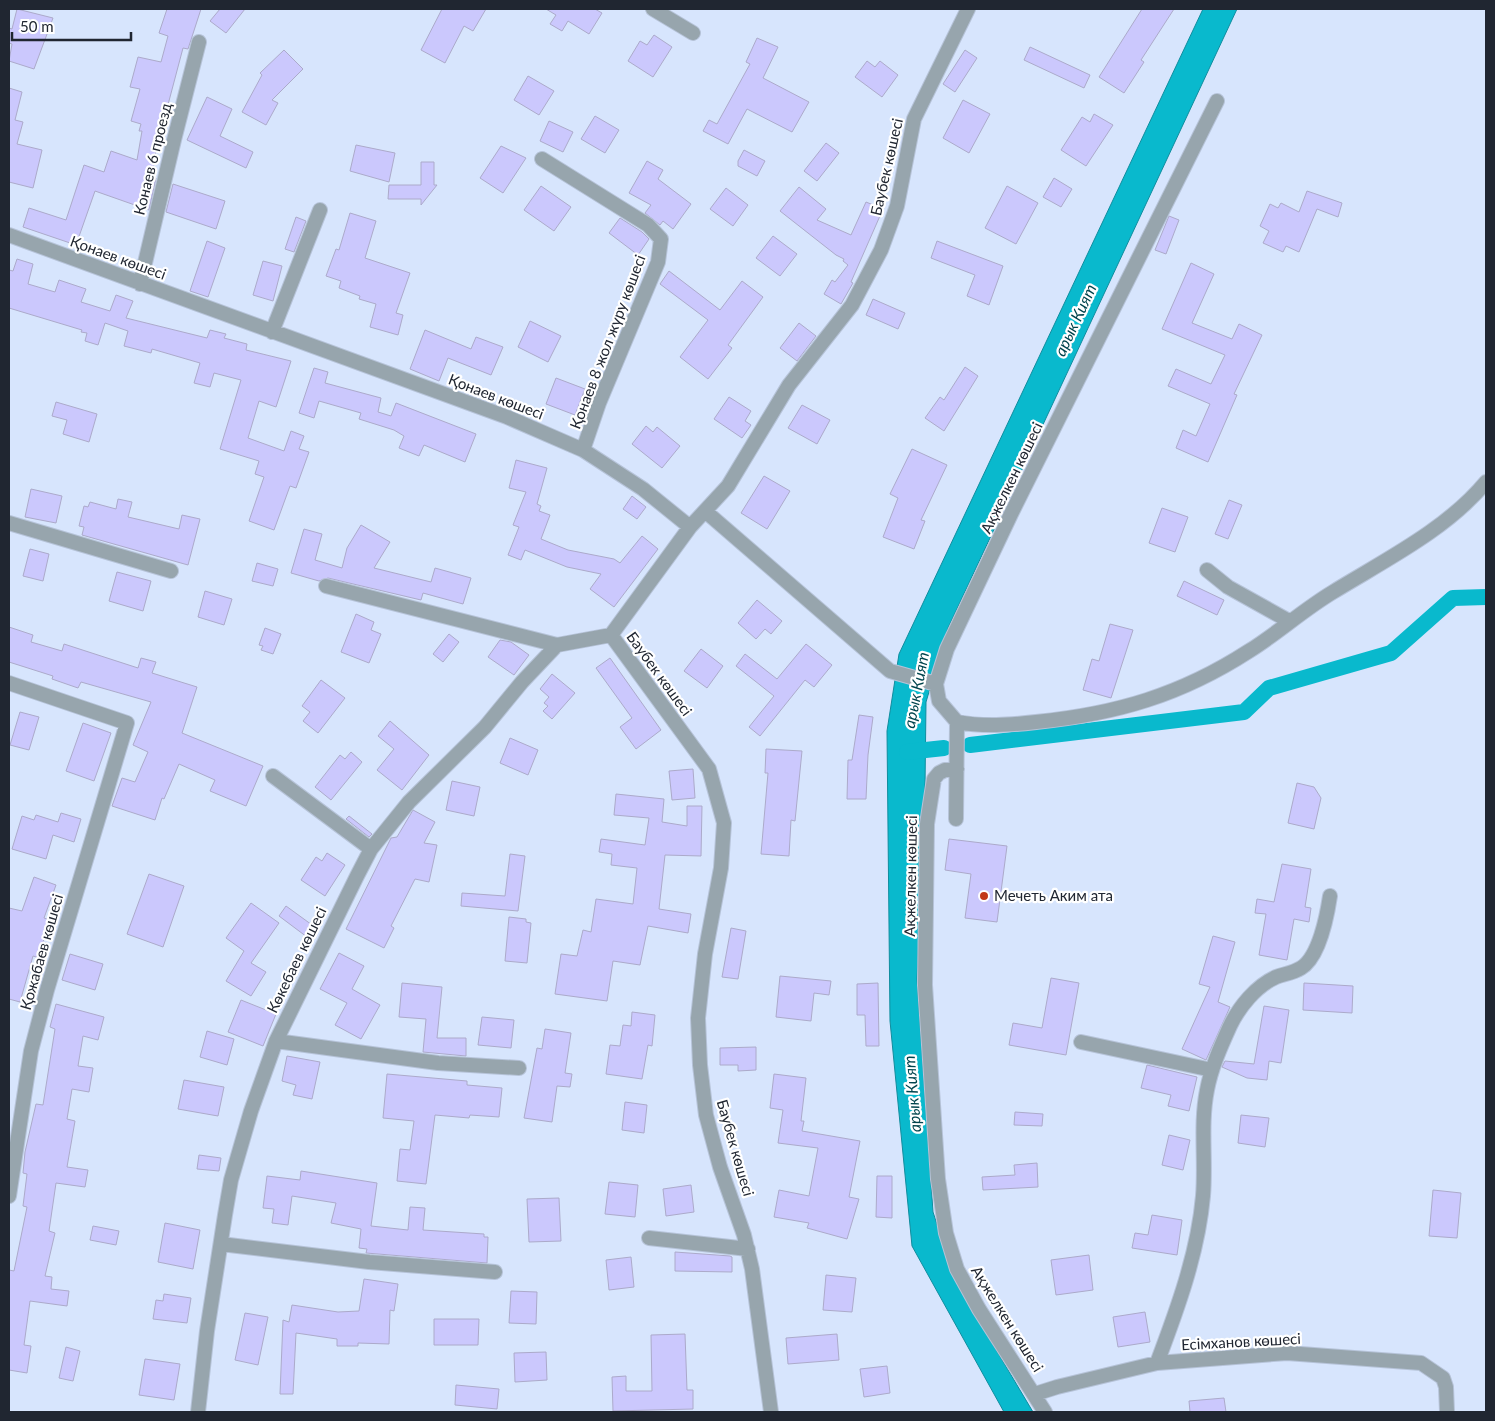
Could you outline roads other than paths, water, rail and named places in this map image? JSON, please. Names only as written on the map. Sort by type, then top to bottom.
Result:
[{"type":"street","points":[[653,9],[693,33]]},
{"type":"street","name":"Баубек көшесі","points":[[771,1412],[748,1249],[720,1167],[706,1115],[700,1065],[698,1018],[705,954],[721,868],[724,823],[709,769],[610,635],[690,527],[728,486],[789,385],[852,305],[881,250],[897,206],[914,119],[968,9]]},
{"type":"street","name":"Конаев 6 проезд","points":[[140,284],[199,42]]},
{"type":"street","name":"Ақжелкен көшесі","points":[[935,684],[947,648],[1011,514],[1216,101]]},
{"type":"street","name":"Қонаев 8 жол жүру көшесі","points":[[542,160],[648,225],[661,239],[658,262],[599,403],[584,450]]},
{"type":"street","points":[[272,332],[320,210]]},
{"type":"street","name":"Қонаев көшесі","points":[[9,235],[507,417],[584,450],[643,489],[690,527]]},
{"type":"street","points":[[957,722],[993,726],[1054,720],[1144,703],[1211,673],[1250,651],[1309,606],[1444,522],[1486,482]]},
{"type":"street","points":[[705,511],[890,671],[935,684],[939,701],[957,722],[956,819]]},
{"type":"street","points":[[9,523],[171,571]]},
{"type":"street","points":[[1207,570],[1228,586],[1289,621]]},
{"type":"street","points":[[326,586],[383,598],[557,645],[610,635]]},
{"type":"street","name":"Көкебаев көшесі","points":[[198,1412],[207,1331],[231,1180],[251,1112],[276,1041],[371,850],[409,802],[485,726],[522,682],[557,645]]},
{"type":"street","name":"Қожабаев көшесі","points":[[9,683],[127,723],[47,990],[31,1051],[9,1196]]},
{"type":"street","name":"Ақжелкен көшесі","points":[[957,769],[945,770],[939,773],[934,780],[926,824],[925,985],[938,1178],[946,1233],[957,1269],[979,1310],[1045,1412]]},
{"type":"street","points":[[273,776],[371,850]]},
{"type":"street","points":[[1158,1363],[1179,1304],[1200,1220],[1203,1194],[1204,1122],[1207,1090],[1212,1070],[1231,1025],[1243,1004],[1263,985],[1276,977],[1302,968],[1310,957],[1324,927],[1330,896]]},
{"type":"street","points":[[276,1041],[438,1063],[519,1068]]},
{"type":"street","points":[[1082,1042],[1212,1070]]},
{"type":"street","points":[[649,1238],[727,1249],[748,1249]]},
{"type":"street","points":[[221,1244],[370,1262],[495,1272]]},
{"type":"street","name":"Есімханов көшесі","points":[[1035,1394],[1056,1387],[1158,1363],[1287,1353],[1421,1363],[1443,1378],[1446,1387],[1447,1412]]},
{"type":"water","name":"арык Кият","points":[[1203,9],[1237,9],[948,628],[926,702],[925,787],[917,979],[933,1212],[950,1264],[966,1299],[1033,1412],[1004,1412],[912,1246],[890,1021],[887,731],[899,654]]},
{"type":"waterway","points":[[970,745],[1244,712],[1269,688],[1391,653],[1453,598],[1486,597]]},
{"type":"waterway","points":[[907,752],[944,748]]},
{"type":"place","name":"Мечеть Аким ата","points":[[984,896]]}]
